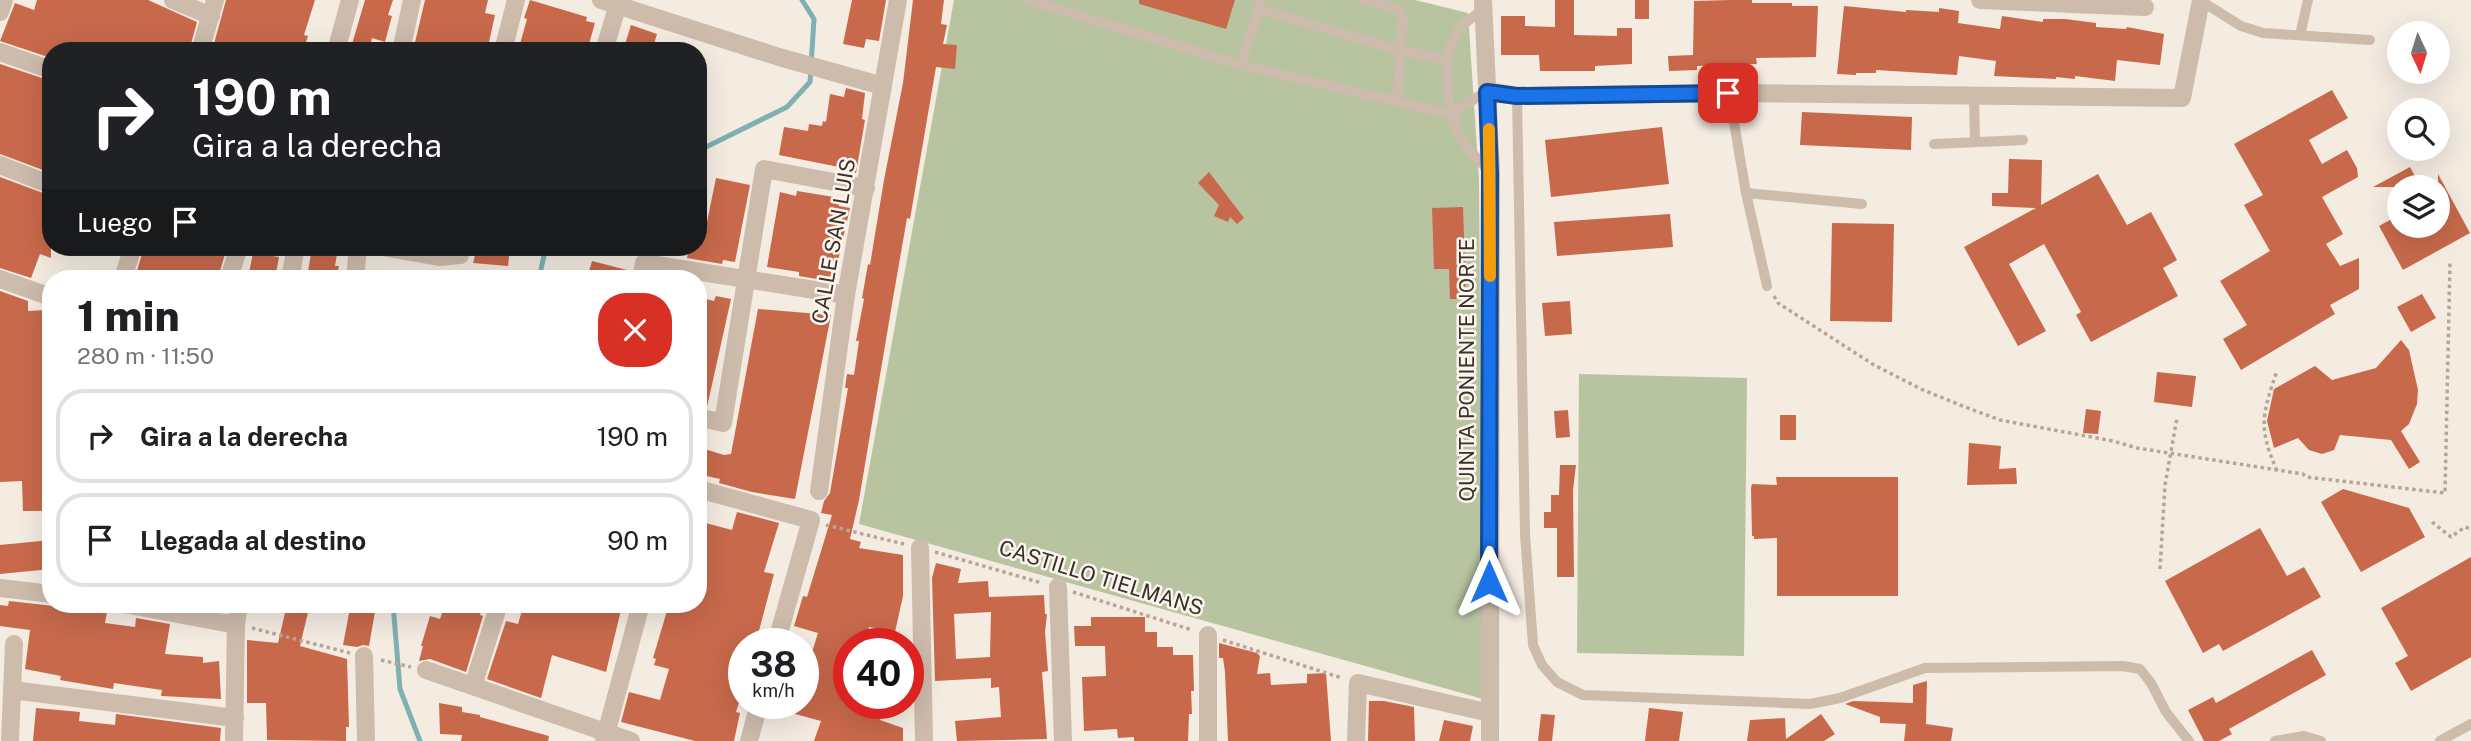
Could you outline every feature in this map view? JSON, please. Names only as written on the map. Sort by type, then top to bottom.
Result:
[{"type":"street","points":[[0,12],[4,0]]},
{"type":"street","points":[[173,0],[213,8],[203,42]]},
{"type":"street","points":[[337,42],[349,0]]},
{"type":"street","points":[[403,42],[412,0]]},
{"type":"street","points":[[505,42],[516,0]]},
{"type":"street","name":"CALLE SAN LUIS","points":[[819,491],[846,295],[898,0]]},
{"type":"street","points":[[1980,0],[2145,7]]},
{"type":"street","points":[[1487,92],[1517,96],[1728,93],[2182,98],[2201,1]]},
{"type":"street","points":[[605,42],[610,2],[779,57],[883,86]]},
{"type":"street","name":"QUINTA PONIENTE NORTE","points":[[1483,5],[1490,173],[1490,741]]},
{"type":"street","points":[[0,52],[42,67]]},
{"type":"street","points":[[0,165],[42,181]]},
{"type":"street","points":[[707,419],[723,423],[764,169],[866,188]]},
{"type":"street","points":[[642,270],[643,263],[686,270]]},
{"type":"street","points":[[707,273],[846,295]]},
{"type":"street","points":[[0,279],[42,294]]},
{"type":"street","points":[[707,491],[811,520],[781,628]]},
{"type":"street","points":[[920,548],[923,741]]},
{"type":"street","points":[[1058,587],[1063,741]]},
{"type":"street","points":[[0,588],[42,593]]},
{"type":"street","points":[[172,613],[236,625]]},
{"type":"street","points":[[234,741],[238,613]]},
{"type":"street","points":[[473,686],[496,613]]},
{"type":"street","points":[[605,737],[639,613]]},
{"type":"street","points":[[1208,635],[1208,741]]},
{"type":"street","points":[[10,741],[14,644]]},
{"type":"street","points":[[366,741],[371,658]]},
{"type":"street","points":[[426,670],[605,737],[631,741]]},
{"type":"street","points":[[1356,741],[1358,683],[1490,713]]},
{"type":"street","points":[[12,690],[235,718]]},
{"type":"street","points":[[749,741],[755,719]]},
{"type":"lane","points":[[1028,0],[1241,65],[1451,114],[1487,92]]},
{"type":"lane","points":[[1363,0],[1398,9],[1403,18],[1397,102]]},
{"type":"lane","points":[[2300,35],[2308,0]]},
{"type":"lane","points":[[2201,1],[2241,26],[2263,33],[2370,40]]},
{"type":"lane","points":[[1241,65],[1260,4],[1402,51],[1447,60]]},
{"type":"lane","points":[[1483,5],[1455,34],[1447,60],[1451,114],[1461,139],[1490,173]]},
{"type":"lane","points":[[1728,93],[1746,193],[1767,286]]},
{"type":"lane","points":[[1517,96],[1525,534],[1533,645],[1542,665],[1557,682],[1583,695],[1810,704],[1840,698],[1925,668],[2123,666],[2140,669],[2151,682],[2166,712],[2189,741]]},
{"type":"lane","points":[[1974,97],[1975,142]]},
{"type":"lane","points":[[1934,144],[2023,140]]},
{"type":"lane","points":[[1746,193],[1862,204]]},
{"type":"lane","points":[[2440,741],[2471,724]]},
{"type":"lane","points":[[2275,741],[2304,736],[2321,741]]},
{"type":"path","points":[[1767,286],[1778,303],[1874,365],[1940,397],[2000,420],[2171,453],[2303,474],[2306,477],[2445,493],[2450,262]]},
{"type":"path","points":[[2277,371],[2265,407],[2264,433],[2265,443],[2277,471]]},
{"type":"path","points":[[2160,569],[2165,485],[2177,418]]},
{"type":"path","name":"CASTILLO TIELMANS","points":[[811,520],[1058,587],[1358,683]]},
{"type":"path","points":[[2432,522],[2451,537],[2465,527],[2471,529]]},
{"type":"path","points":[[236,625],[426,670]]},
{"type":"green space","points":[[954,0],[1415,0],[1468,13],[1479,180],[1483,699],[859,524]]},
{"type":"green space","points":[[1579,374],[1747,378],[1744,656],[1577,653]]},
{"type":"building","points":[[37,0],[148,0],[197,22],[191,42],[42,42],[42,55],[0,41],[15,3],[34,10]]},
{"type":"building","points":[[226,0],[315,0],[304,35],[308,36],[306,42],[214,42]]},
{"type":"building","points":[[365,0],[393,0],[388,15],[392,16],[385,42],[372,38],[371,42],[353,42]]},
{"type":"building","points":[[425,0],[488,0],[485,13],[495,15],[489,42],[415,42]]},
{"type":"building","points":[[530,0],[587,17],[586,21],[595,23],[590,42],[521,42],[527,19],[524,18]]},
{"type":"building","points":[[852,0],[886,0],[879,41],[866,39],[864,48],[843,44]]},
{"type":"building","points":[[913,0],[944,0],[941,24],[947,25],[943,44],[957,45],[955,69],[936,67],[850,539],[861,542],[859,548],[903,555],[903,596],[896,628],[833,628],[833,719],[880,719],[903,728],[903,741],[814,741],[821,721],[814,719],[819,719],[819,628],[794,626],[803,596],[807,597],[832,515],[821,513],[824,501],[830,493],[848,388],[845,388],[847,374],[854,375],[862,298],[903,83]]},
{"type":"building","points":[[1139,0],[1235,0],[1226,29],[1139,4]]},
{"type":"building","points":[[1555,0],[1574,0],[1574,35],[1617,36],[1617,28],[1632,28],[1632,64],[1595,66],[1595,71],[1540,71],[1539,55],[1501,55],[1501,16],[1525,16],[1525,26],[1555,27]]},
{"type":"building","points":[[1635,0],[1649,0],[1649,19],[1635,19]]},
{"type":"building","points":[[1752,0],[1752,3],[1818,6],[1816,57],[1756,58],[1757,64],[1697,66],[1697,70],[1669,71],[1668,56],[1693,55],[1694,1]]},
{"type":"building","points":[[1844,6],[1906,12],[1939,12],[1939,8],[1959,11],[1958,23],[2000,29],[2002,16],[2043,22],[2043,19],[2065,19],[2096,23],[2096,27],[2127,27],[2164,34],[2160,65],[2117,60],[2115,81],[2075,76],[2075,79],[2056,79],[1994,76],[1996,61],[1959,56],[1957,75],[1876,70],[1876,73],[1837,74]]},
{"type":"building","points":[[631,25],[657,34],[655,42],[626,42]]},
{"type":"building","points":[[0,64],[42,78],[42,170],[0,154]]},
{"type":"building","points":[[846,88],[865,93],[862,119],[865,120],[856,173],[844,168],[779,155],[784,127],[808,131],[809,124],[822,126],[823,121],[826,122],[830,94],[844,97]]},
{"type":"building","points":[[2332,90],[2348,118],[2309,140],[2322,164],[2347,150],[2357,168],[2358,177],[2322,197],[2343,234],[2326,244],[2340,266],[2359,258],[2359,289],[2330,305],[2335,314],[2241,370],[2223,339],[2247,325],[2220,281],[2270,251],[2244,205],[2263,195],[2234,144]]},
{"type":"building","points":[[1802,112],[1912,117],[1911,150],[1800,145]]},
{"type":"building","points":[[1662,127],[1669,184],[1551,197],[1545,140]]},
{"type":"building","points":[[2009,159],[2042,160],[2041,205],[2098,174],[2127,225],[2151,212],[2177,260],[2163,268],[2178,296],[2091,342],[2076,315],[2081,312],[2044,244],[2009,264],[2046,331],[2018,346],[1964,247],[2036,208],[1992,206],[1992,193],[2008,193]]},
{"type":"building","points":[[2410,167],[2414,175],[2395,175]]},
{"type":"building","points":[[1209,172],[1244,218],[1237,224],[1230,217],[1228,222],[1214,216],[1219,205],[1198,183]]},
{"type":"building","points":[[0,177],[42,193],[42,255],[40,254],[31,278],[0,268]]},
{"type":"building","points":[[716,178],[750,185],[735,262],[723,260],[722,264],[687,258],[707,256],[707,222]]},
{"type":"building","points":[[2387,179],[2387,187],[2373,187]]},
{"type":"building","points":[[797,191],[840,198],[839,206],[850,208],[834,278],[824,276],[823,280],[799,276],[799,272],[767,267],[780,192],[796,196]]},
{"type":"building","points":[[2450,196],[2470,233],[2403,270],[2379,226],[2387,222],[2387,238],[2450,238]]},
{"type":"building","points":[[1463,207],[1466,299],[1450,299],[1449,269],[1434,269],[1432,208]]},
{"type":"building","points":[[1670,214],[1673,247],[1557,256],[1554,222]]},
{"type":"building","points":[[1832,223],[1894,224],[1892,322],[1830,321]]},
{"type":"building","points":[[141,256],[224,256],[220,270],[137,270]]},
{"type":"building","points":[[252,256],[279,257],[277,270],[250,270]]},
{"type":"building","points":[[311,256],[337,256],[335,266],[339,266],[338,270],[308,270]]},
{"type":"building","points":[[475,256],[509,256],[508,266],[473,263]]},
{"type":"building","points":[[592,261],[627,270],[589,270]]},
{"type":"building","points":[[0,291],[28,301],[28,311],[42,310],[42,511],[23,511],[22,481],[0,482]]},
{"type":"building","points":[[2422,294],[2436,318],[2411,332],[2397,307]]},
{"type":"building","points":[[716,296],[731,299],[707,407],[707,299],[714,301]]},
{"type":"building","points":[[1570,301],[1572,334],[1545,336],[1542,303]]},
{"type":"building","points":[[758,309],[831,315],[795,499],[752,492],[719,483],[720,479],[707,476],[707,450],[724,455],[731,454]]},
{"type":"building","points":[[2401,340],[2409,350],[2418,390],[2417,404],[2409,424],[2401,431],[2420,462],[2409,469],[2391,440],[2340,435],[2334,450],[2322,454],[2309,450],[2298,438],[2274,448],[2267,421],[2274,389],[2315,366],[2332,380],[2376,368]]},
{"type":"building","points":[[2157,372],[2196,376],[2192,407],[2154,402]]},
{"type":"building","points":[[2086,409],[2101,411],[2098,434],[2083,433]]},
{"type":"building","points":[[1568,410],[1570,437],[1556,438],[1554,411]]},
{"type":"building","points":[[1780,415],[1796,415],[1796,440],[1780,440]]},
{"type":"building","points":[[1969,443],[2001,446],[1999,469],[2016,468],[2017,484],[1967,485]]},
{"type":"building","points":[[1560,465],[1576,465],[1573,490],[1574,577],[1557,577],[1557,528],[1544,528],[1544,512],[1551,512],[1551,495],[1559,495]]},
{"type":"building","points":[[1776,477],[1898,477],[1898,596],[1777,596],[1777,538],[1754,539],[1752,536],[1751,488],[1752,484],[1777,485]]},
{"type":"building","points":[[2343,489],[2409,508],[2425,537],[2361,572],[2321,502]]},
{"type":"building","points":[[737,512],[779,523],[764,572],[774,574],[760,628],[728,628],[728,719],[739,719],[734,741],[695,741],[621,722],[629,692],[660,700],[669,669],[654,665],[656,659],[653,658],[666,613],[707,613],[707,523],[732,530]]},
{"type":"building","points":[[2260,528],[2287,576],[2304,567],[2321,597],[2223,651],[2219,644],[2203,653],[2165,581]]},
{"type":"building","points":[[42,541],[42,570],[0,574],[0,545]]},
{"type":"building","points":[[2471,557],[2471,657],[2411,691],[2395,663],[2408,656],[2381,608]]},
{"type":"building","points":[[936,563],[961,569],[958,583],[988,581],[989,597],[1044,595],[1048,671],[1042,672],[1047,739],[957,741],[955,721],[1001,717],[999,687],[991,688],[991,678],[935,681],[932,578]],"holes":[[[991,612],[990,657],[956,659],[954,614]]]},
{"type":"building","points":[[9,601],[42,605],[42,613],[107,613],[105,623],[135,627],[136,618],[170,624],[165,654],[203,657],[203,663],[219,661],[221,699],[161,696],[162,690],[114,683],[113,689],[60,680],[61,676],[25,669],[30,630],[0,626],[0,605],[8,606]]},
{"type":"building","points":[[285,613],[308,613],[300,646],[347,659],[349,727],[346,727],[346,741],[267,740],[266,703],[247,703],[247,640],[278,643]]},
{"type":"building","points":[[349,613],[375,613],[369,646],[343,645]]},
{"type":"building","points":[[442,613],[481,613],[483,616],[466,672],[430,659],[419,661],[430,616],[440,619]]},
{"type":"building","points":[[521,613],[620,613],[606,672],[552,655],[541,698],[487,679],[506,621],[518,624]]},
{"type":"building","points":[[1091,617],[1145,617],[1145,632],[1157,632],[1157,647],[1173,647],[1173,655],[1193,655],[1194,691],[1191,691],[1192,714],[1189,714],[1188,741],[1134,741],[1134,737],[1118,738],[1117,729],[1084,731],[1082,677],[1106,676],[1105,646],[1075,646],[1074,626],[1091,626]]},
{"type":"building","points":[[1219,643],[1257,653],[1260,656],[1257,674],[1270,673],[1271,685],[1307,683],[1307,674],[1326,673],[1331,741],[1228,741],[1225,672],[1223,658],[1219,658]]},
{"type":"building","points":[[2312,650],[2326,675],[2229,729],[2232,734],[2219,741],[2204,741],[2188,710],[2213,697],[2216,703]]},
{"type":"building","points":[[1927,681],[1926,724],[1953,728],[1951,741],[1904,741],[1906,724],[1880,723],[1880,717],[1845,704],[1853,701],[1913,703],[1913,685]]},
{"type":"building","points":[[1369,701],[1414,707],[1415,741],[1368,741]]},
{"type":"building","points":[[439,703],[462,707],[462,712],[549,736],[548,741],[461,741],[462,735],[440,734]]},
{"type":"building","points":[[36,708],[80,712],[79,721],[115,725],[116,714],[221,728],[220,741],[33,741]]},
{"type":"building","points":[[1649,708],[1683,712],[1679,741],[1645,741]]},
{"type":"building","points":[[1541,714],[1555,715],[1552,741],[1538,741]]},
{"type":"building","points":[[1821,714],[1835,734],[1824,741],[1747,741],[1750,720],[1785,718],[1786,739]]},
{"type":"building","points":[[1444,720],[1473,726],[1470,741],[1439,741]]},
{"type":"waterway","points":[[707,147],[787,107],[810,82],[814,19],[802,0]]},
{"type":"waterway","points":[[541,270],[544,256]]},
{"type":"waterway","points":[[394,613],[400,689],[420,741]]},
{"type":"slow traffic","points":[[1489,129],[1490,276]]},
{"type":"route","points":[[1489,582],[1490,173],[1487,92],[1517,96],[1728,93]]}]
